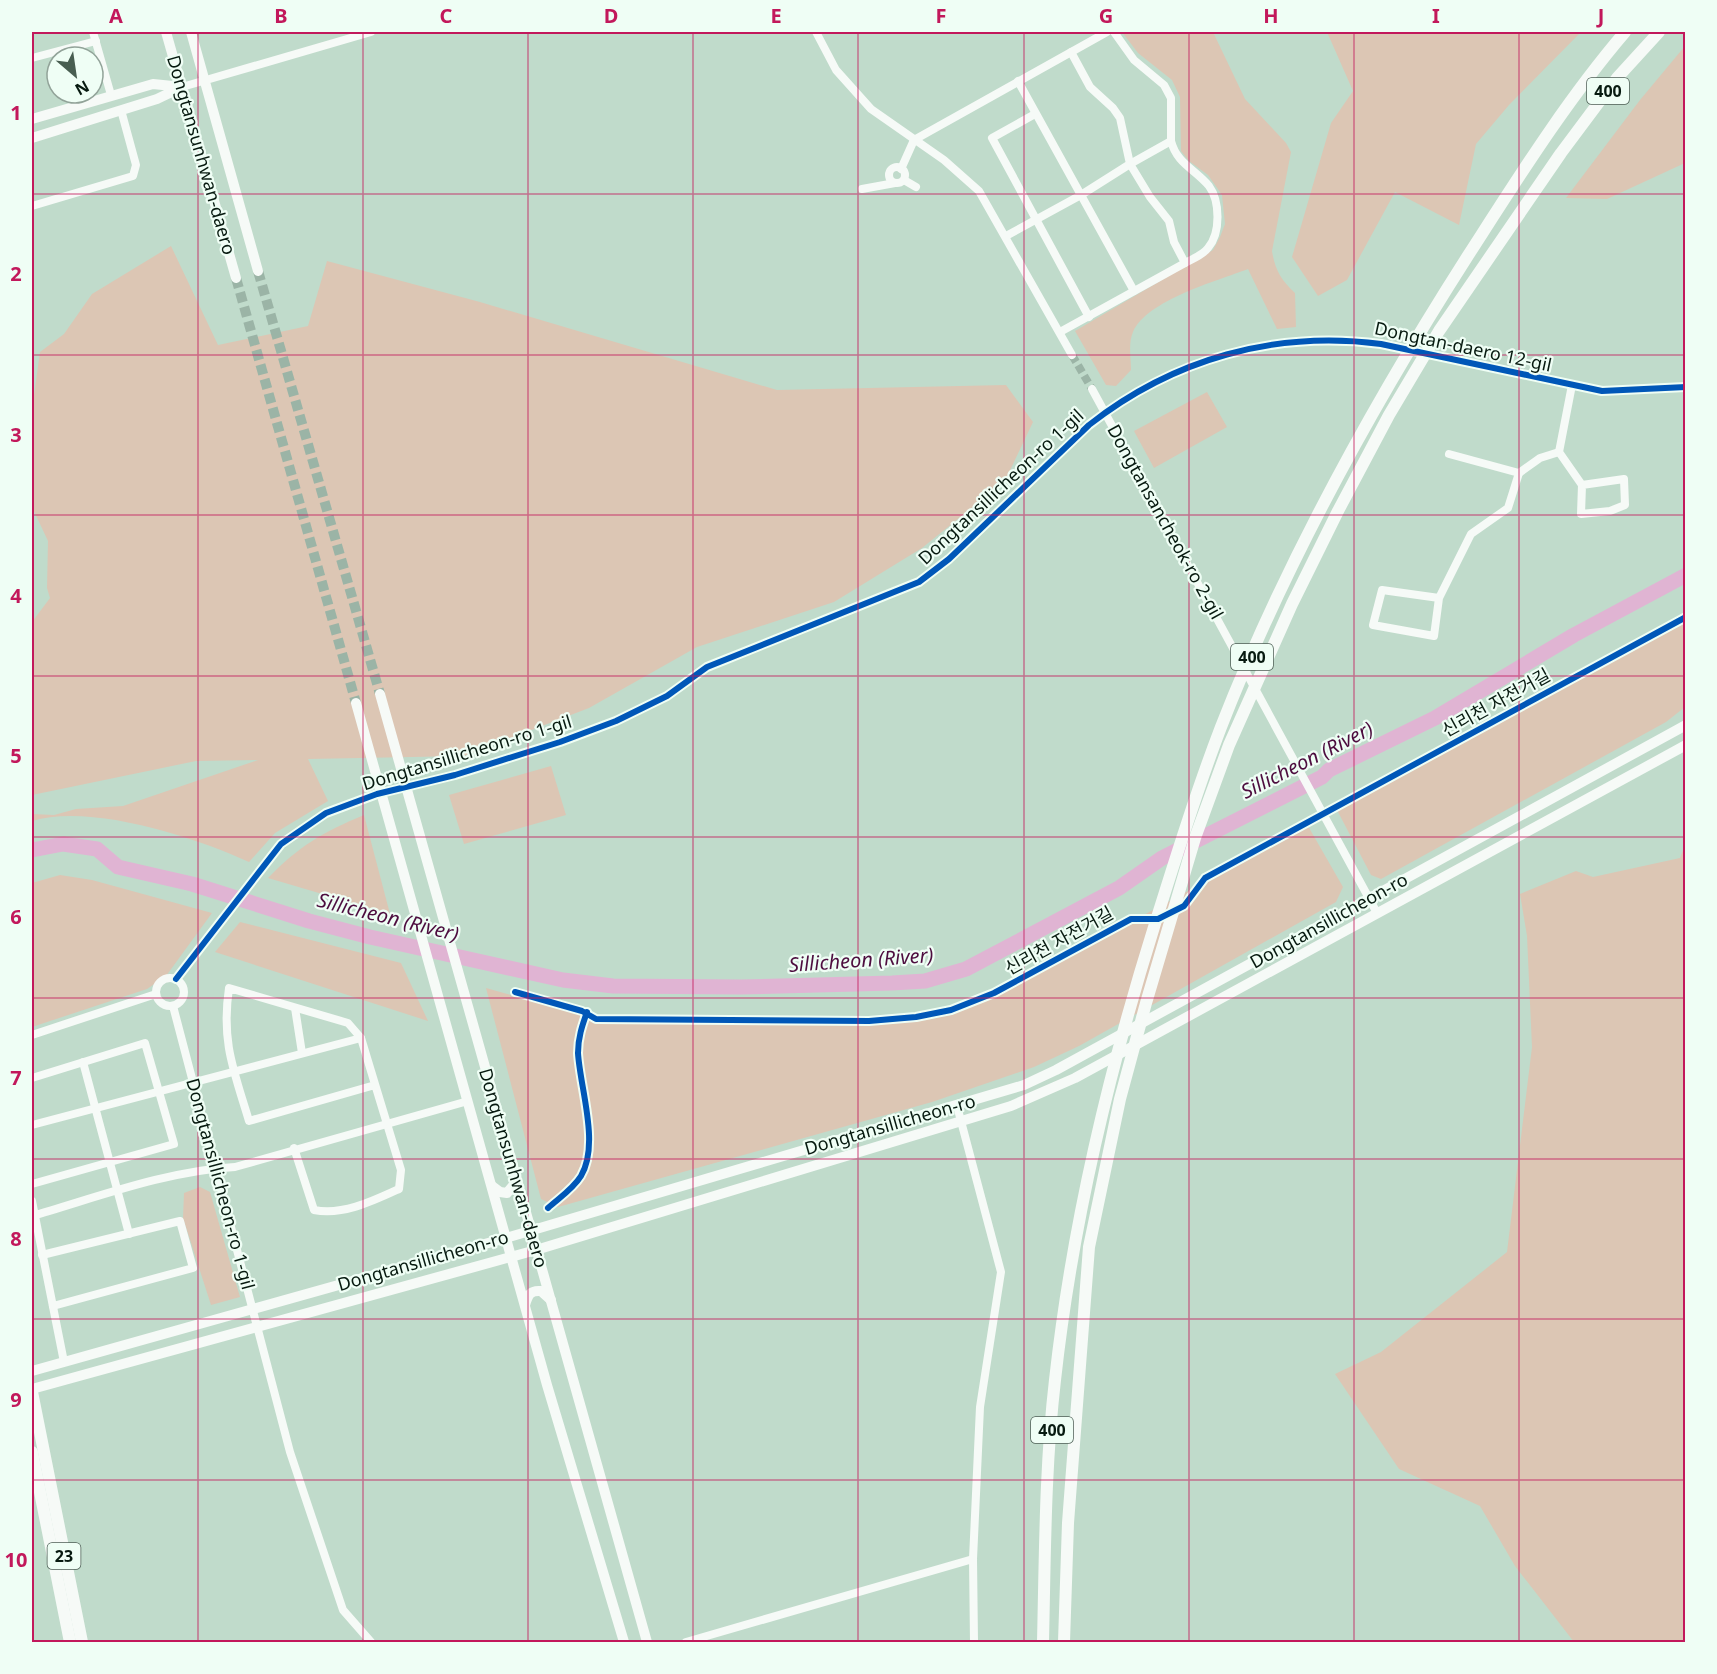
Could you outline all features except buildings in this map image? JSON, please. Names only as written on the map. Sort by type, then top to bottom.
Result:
[{"type":"highway","name":"400","points":[[1043,1642],[1046,1520],[1054,1382],[1079,1219],[1130,1003],[1180,843],[1221,727],[1275,603],[1374,408],[1425,322],[1540,144],[1625,32]]},
{"type":"highway","name":"400","points":[[1064,1642],[1069,1512],[1089,1247],[1120,1099],[1195,838],[1246,705],[1338,511],[1389,415],[1439,331],[1561,153],[1617,78],[1659,32]]},
{"type":"highway","name":"23","points":[[32,1390],[41,1470],[70,1642]]},
{"type":"highway","name":"23","points":[[32,1452],[41,1470],[82,1642]]},
{"type":"main road","name":"Dongtansunhwan-daero","points":[[166,32],[236,278]]},
{"type":"main road","name":"Dongtansunhwan-daero","points":[[190,32],[258,271]]},
{"type":"main road","points":[[32,119],[153,84],[182,87]]},
{"type":"main road","points":[[32,138],[157,99],[182,87]]},
{"type":"main road","name":"Dongtansunhwan-daero","points":[[380,694],[647,1642]]},
{"type":"main road","name":"Dongtansunhwan-daero","points":[[356,703],[525,1305],[624,1642]]},
{"type":"main road","name":"Dongtansillicheon-ro","points":[[32,1371],[531,1231],[1009,1090],[1056,1071],[1686,725]]},
{"type":"main road","name":"Dongtansillicheon-ro","points":[[32,1390],[536,1250],[1011,1106],[1075,1078],[1686,745]]},
{"type":"main road","points":[[1410,876],[1410,886],[1420,889]]},
{"type":"main road","points":[[1331,920],[1340,923],[1340,933]]},
{"type":"main road","points":[[1009,1090],[1002,1100],[1011,1106]]},
{"type":"main road","points":[[909,1119],[920,1127],[911,1137]]},
{"type":"main road","points":[[492,1186],[500,1192],[507,1193],[517,1181]]},
{"type":"main road","points":[[592,1213],[586,1224],[590,1229],[597,1231]]},
{"type":"main road","points":[[452,1253],[464,1259],[464,1265],[456,1271]]},
{"type":"main road","points":[[525,1305],[528,1294],[534,1290],[541,1291],[551,1300]]},
{"type":"street","points":[[182,87],[371,32]]},
{"type":"street","points":[[816,32],[844,81],[878,116],[959,172],[986,200],[1072,355]]},
{"type":"street","points":[[901,169],[914,140],[1107,32]]},
{"type":"street","points":[[1060,332],[1185,263],[1208,248],[1215,236],[1215,199],[1209,187],[1179,160],[1171,141],[1170,98],[1164,85],[1134,60],[1114,32]]},
{"type":"street","points":[[32,58],[95,36],[111,95]]},
{"type":"street","points":[[1071,52],[1082,76],[1120,118],[1131,164],[1150,197],[1169,221],[1174,242],[1185,263]]},
{"type":"street","points":[[1018,81],[1134,291]]},
{"type":"street","points":[[32,206],[133,176],[136,165],[120,110]]},
{"type":"street","points":[[1035,114],[992,138],[1089,317]]},
{"type":"street","points":[[1006,236],[1081,195],[1171,141]]},
{"type":"street","points":[[862,189],[896,179],[905,172],[901,169],[894,169],[896,179]]},
{"type":"street","points":[[896,179],[916,187]]},
{"type":"street","name":"Dongtan-daero 12-gil","points":[[1105,413],[1158,381],[1210,358],[1247,348],[1299,340],[1345,339],[1381,344],[1572,385],[1622,391],[1686,387]]},
{"type":"street","points":[[1572,385],[1559,452],[1582,485],[1581,514],[1610,511],[1624,505],[1624,479],[1582,485]]},
{"type":"street","name":"Dongtansancheok-ro 2-gil","points":[[1092,389],[1370,898]]},
{"type":"street","name":"Dongtansillicheon-ro 1-gil","points":[[156,994],[157,986],[163,980],[176,979],[281,844],[326,813],[377,794],[456,775],[560,742],[616,721],[667,696],[707,667],[919,582],[949,559],[1069,443],[1105,413]]},
{"type":"street","points":[[1439,598],[1382,590],[1373,625],[1434,636],[1439,598],[1471,534],[1508,508],[1519,473],[1540,458],[1559,452]]},
{"type":"street","points":[[1449,454],[1519,473]]},
{"type":"street","points":[[1370,898],[1377,913]]},
{"type":"street","name":"Dongtansillicheon-ro 1-gil","points":[[176,979],[182,985],[184,993],[181,1001],[173,1006],[290,1452],[343,1610],[371,1642]]},
{"type":"street","points":[[294,1148],[314,1210],[328,1213],[374,1201],[399,1189],[401,1170],[361,1038],[348,1023],[229,988],[225,1017],[227,1045],[249,1121],[375,1085]]},
{"type":"street","points":[[32,1035],[156,994],[160,1002],[173,1006]]},
{"type":"street","points":[[295,1008],[302,1053]]},
{"type":"street","points":[[32,1125],[361,1038]]},
{"type":"street","points":[[32,1078],[145,1043],[174,1144],[32,1184]]},
{"type":"street","points":[[83,1062],[129,1234]]},
{"type":"street","points":[[33,1215],[118,1190],[216,1168],[235,1167],[294,1148],[468,1101]]},
{"type":"street","points":[[957,1106],[1001,1272],[980,1407],[973,1559],[974,1642]]},
{"type":"street","points":[[32,1201],[64,1362]]},
{"type":"street","points":[[42,1255],[180,1221],[193,1268],[52,1305]]},
{"type":"street","points":[[686,1642],[973,1559]]},
{"type":"shaded area","points":[[1122,32],[1213,32],[1245,99],[1286,143],[1291,152],[1272,251],[1279,274],[1295,293],[1296,327],[1277,329],[1248,269],[1184,293],[1153,310],[1141,321],[1131,336],[1131,370],[1116,386],[1106,385],[1075,331],[1213,250],[1225,224],[1222,195],[1208,175],[1189,161],[1181,151],[1180,97],[1172,80],[1138,53]]},
{"type":"shaded area","points":[[1327,32],[1581,32],[1509,105],[1476,144],[1459,225],[1395,192],[1347,280],[1318,296],[1292,257],[1331,123],[1353,91]]},
{"type":"shaded area","points":[[1685,46],[1685,163],[1607,199],[1566,198],[1640,100]]},
{"type":"shaded area","points":[[171,246],[218,345],[308,326],[327,261],[480,302],[777,390],[1006,385],[1033,422],[1005,481],[922,548],[834,602],[697,647],[589,708],[464,756],[308,759],[328,801],[275,833],[249,862],[172,833],[112,819],[83,816],[32,821],[32,814],[54,815],[76,809],[123,806],[258,760],[196,761],[32,795],[32,622],[50,598],[47,588],[48,541],[32,507],[32,410],[40,352],[64,334],[92,294]]},
{"type":"shaded area","points":[[1207,392],[1227,427],[1154,468],[1134,431]]},
{"type":"shaded area","points":[[1685,623],[1685,707],[1666,722],[1381,879],[1371,875],[1337,810]]},
{"type":"shaded area","points":[[551,766],[566,815],[464,844],[449,795]]},
{"type":"shaded area","points":[[364,815],[390,914],[268,878],[290,857],[312,841]]},
{"type":"shaded area","points":[[1308,826],[1343,887],[1336,902],[1079,1046],[1034,1067],[932,1102],[558,1207],[541,1199],[486,988],[574,1013],[587,1012],[601,1020],[902,1022],[932,1019],[989,999]]},
{"type":"shaded area","points":[[1685,845],[1685,1642],[1574,1642],[1515,1566],[1480,1506],[1399,1469],[1335,1374],[1381,1352],[1507,1252],[1532,1047],[1527,936],[1520,894],[1576,871],[1593,877],[1680,858]]},
{"type":"shaded area","points":[[60,875],[92,880],[212,913],[166,976],[147,989],[32,1027],[32,883]]},
{"type":"shaded area","points":[[240,922],[401,963],[428,1021],[215,952]]},
{"type":"shaded area","points":[[200,1187],[210,1192],[240,1297],[211,1305],[183,1218],[184,1193]]},
{"type":"waterway","name":"Sillicheon (River)","points":[[32,850],[63,844],[97,849],[118,867],[192,884],[309,921],[563,980],[613,986],[741,987],[925,981],[966,969],[1119,888],[1162,858],[1322,777],[1329,770],[1435,718],[1574,635],[1686,575]]},
{"type":"tunnel","points":[[258,271],[380,694]]},
{"type":"tunnel","points":[[236,278],[356,703]]},
{"type":"tunnel","points":[[1072,355],[1092,389]]},
{"type":"cycle path","points":[[176,979],[281,844],[326,813],[377,794],[455,775],[560,742],[616,721],[667,696],[707,667],[919,582],[949,559],[1089,425],[1121,402],[1190,367],[1227,354],[1264,346],[1302,341],[1341,341],[1381,344],[1602,391],[1686,387]]},
{"type":"cycle path","name":"신리천 자전거길","points":[[515,992],[582,1011],[596,1019],[869,1021],[916,1017],[951,1010],[994,993],[1131,919],[1158,919],[1184,906],[1205,878],[1686,617]]},
{"type":"cycle path","points":[[548,1208],[581,1176],[589,1148],[589,1132],[578,1053],[587,1012]]}]
